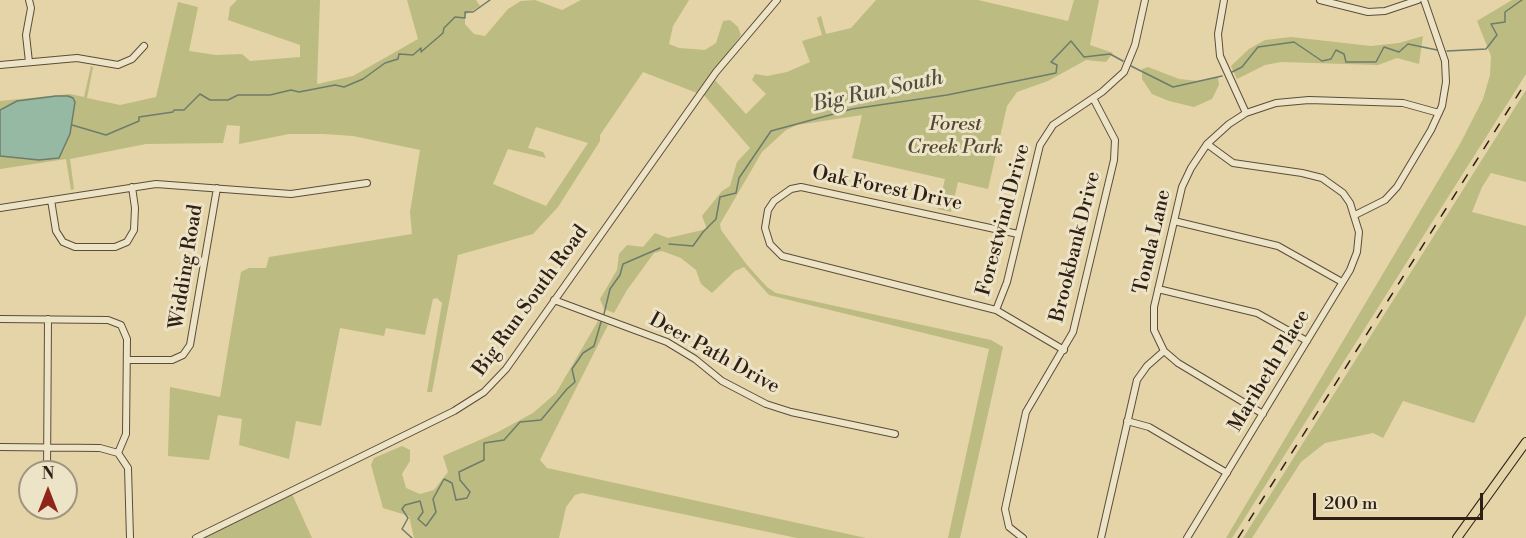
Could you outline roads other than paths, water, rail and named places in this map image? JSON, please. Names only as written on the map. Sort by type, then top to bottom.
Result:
[{"type":"main road","points":[[1457,538],[1526,442]]},
{"type":"street","points":[[29,0],[31,8],[26,35],[29,62]]},
{"type":"street","name":"Big Run South Road","points":[[196,538],[454,411],[484,392],[506,369],[716,72],[777,0]]},
{"type":"street","name":"Forestwind Drive","points":[[996,310],[1007,282],[1040,145],[1053,125],[1115,82],[1124,72],[1135,45],[1145,0]]},
{"type":"street","points":[[1224,0],[1218,34],[1220,56],[1246,114]]},
{"type":"street","points":[[1320,0],[1376,12],[1418,0]]},
{"type":"street","points":[[1206,144],[1233,163],[1302,172],[1322,178],[1343,193],[1355,215],[1385,200],[1397,187],[1439,112],[1445,94],[1445,61],[1424,0]]},
{"type":"street","points":[[0,64],[77,58],[118,65],[132,59],[144,46]]},
{"type":"street","name":"Brookbank Drive","points":[[1020,536],[1007,521],[1005,503],[1026,412],[1064,350],[1078,317],[1114,160],[1115,140],[1093,98]]},
{"type":"street","name":"Tonda Lane","points":[[1164,351],[1158,341],[1153,319],[1158,289],[1186,177],[1206,144],[1229,123],[1246,114],[1293,100],[1403,103],[1439,112]]},
{"type":"street","points":[[0,208],[168,183],[291,194],[367,183]]},
{"type":"street","points":[[51,200],[57,235],[67,245],[115,247],[130,239],[135,219],[132,188]]},
{"type":"street","name":"Widding Road","points":[[127,360],[172,360],[186,351],[192,339],[217,188]]},
{"type":"street","name":"Oak Forest Drive","points":[[996,310],[782,256],[766,237],[765,220],[768,210],[780,195],[791,189],[811,188],[1018,234]]},
{"type":"street","name":"Maribeth Place","points":[[1187,538],[1342,282],[1357,252],[1359,232],[1355,215]]},
{"type":"street","points":[[1174,221],[1278,246],[1342,282]]},
{"type":"street","points":[[1158,289],[1257,313],[1307,341]]},
{"type":"street","name":"Deer Path Drive","points":[[554,300],[667,342],[695,359],[722,381],[766,404],[791,412],[895,434]]},
{"type":"street","points":[[996,310],[1064,350]]},
{"type":"street","points":[[0,319],[108,320],[122,325],[128,339],[126,434],[118,453]]},
{"type":"street","points":[[47,460],[48,319]]},
{"type":"street","points":[[1101,538],[1137,380],[1147,366],[1164,351],[1178,363],[1263,414]]},
{"type":"street","points":[[1127,421],[1149,427],[1227,473]]},
{"type":"street","points":[[0,447],[100,448],[118,453],[128,468],[130,538]]},
{"type":"waterway","points":[[72,125],[106,135],[139,121],[139,117],[184,110],[200,94],[210,100],[228,100],[238,95],[270,95],[335,85],[344,87],[363,79],[385,63],[398,59],[399,54],[413,55],[421,48],[421,52],[443,33],[444,28],[455,17],[465,18],[465,12],[473,12],[490,0]]},
{"type":"waterway","name":"Big Run South","points":[[1447,51],[1486,49],[1497,35],[1491,24],[1505,22],[1505,12],[1522,0]]},
{"type":"waterway","name":"Big Run South","points":[[669,244],[693,246],[716,219],[720,197],[736,193],[739,178],[771,131],[852,109],[947,95],[1056,73],[1057,65],[1051,62],[1071,41],[1084,57],[1110,54],[1123,61]]},
{"type":"waterway","name":"Big Run South","points":[[1232,72],[1242,67],[1258,47],[1294,42],[1322,61],[1331,59],[1336,50],[1344,54],[1346,62],[1376,62],[1384,47],[1399,52],[1408,44],[1437,50]]},
{"type":"waterway","name":"Big Run South","points":[[1131,66],[1173,87],[1222,76]]},
{"type":"waterway","name":"Big Run South","points":[[604,314],[610,289],[620,275],[623,264],[660,248]]},
{"type":"waterway","name":"Big Run South","points":[[412,538],[402,529],[408,518],[402,509],[405,505],[420,501],[423,512],[418,519],[426,526],[436,512],[433,499],[444,479],[452,483],[456,500],[467,498],[470,492],[460,480],[459,472],[484,460],[484,443],[504,440],[520,422],[541,420],[575,382],[572,369],[583,353],[594,346],[601,322]]},
{"type":"railway","points":[[1238,538],[1526,82]]},
{"type":"park label","name":"Forest Creek Park","points":[[955,136]]}]
